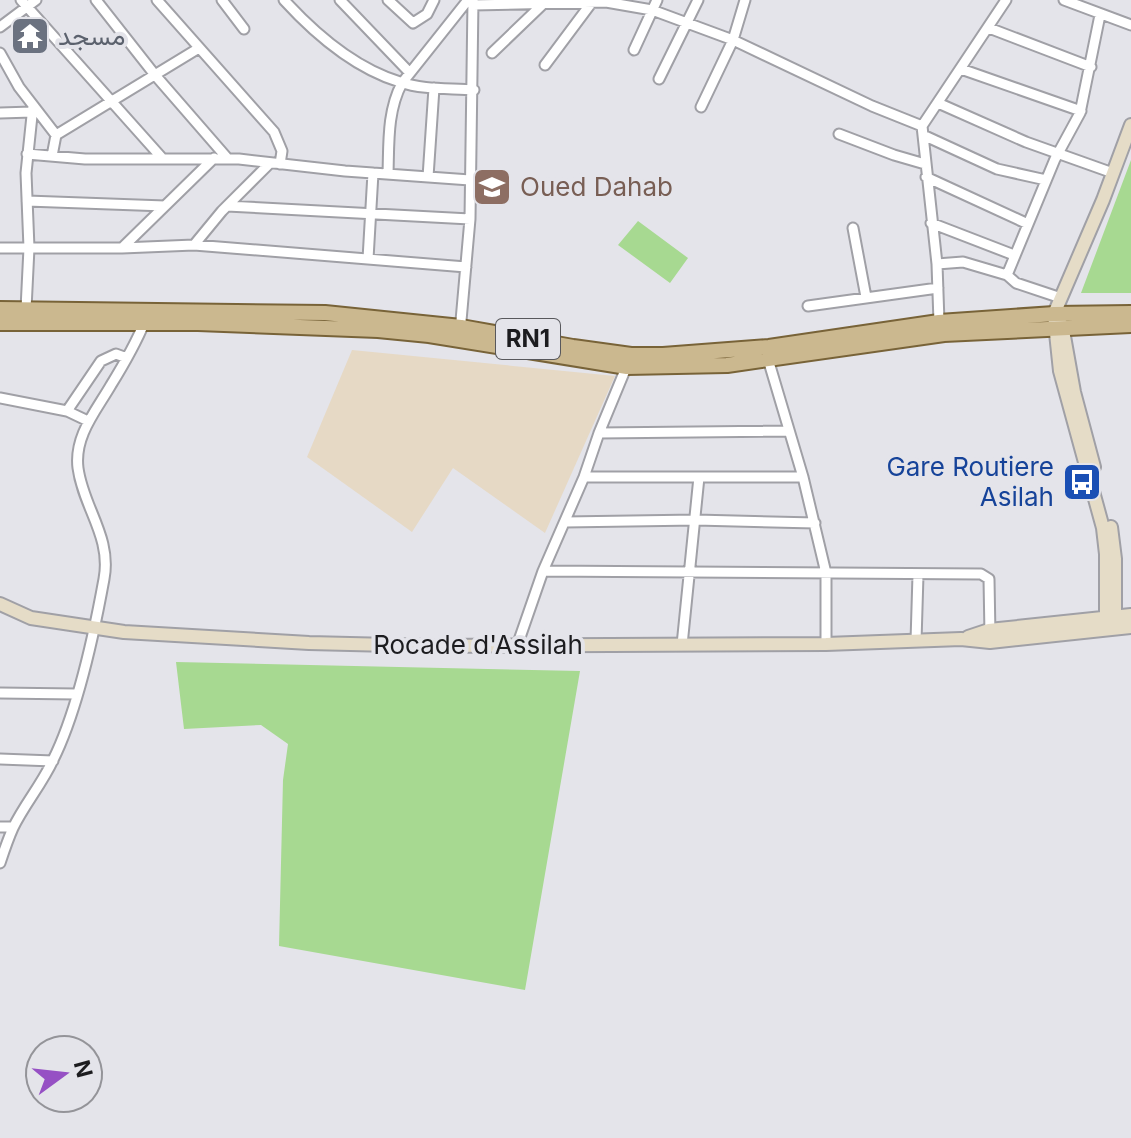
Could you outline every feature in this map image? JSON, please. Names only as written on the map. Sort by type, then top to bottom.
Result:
[{"type":"main road","name":"RN1","points":[[0,309],[460,334],[629,361],[727,365],[1059,314],[1131,325]]},
{"type":"main road","name":"RN1","points":[[629,361],[769,347],[939,322],[1131,313]]},
{"type":"main road","name":"RN1","points":[[0,323],[147,317]]},
{"type":"street","points":[[0,27],[23,3],[36,0]]},
{"type":"street","points":[[96,0],[155,75],[228,159]]},
{"type":"street","points":[[157,0],[274,132],[282,151],[275,163],[227,206],[194,245]]},
{"type":"street","points":[[222,0],[244,29]]},
{"type":"street","points":[[284,0],[321,37],[363,66],[402,83],[474,90]]},
{"type":"street","points":[[340,0],[410,73]]},
{"type":"street","points":[[388,0],[413,23],[427,14],[434,0]]},
{"type":"street","points":[[634,50],[657,0]]},
{"type":"street","points":[[659,79],[698,0]]},
{"type":"street","points":[[701,107],[733,40],[745,0]]},
{"type":"street","points":[[939,322],[937,264],[922,130],[1006,0]]},
{"type":"street","points":[[1064,0],[1131,25]]},
{"type":"street","points":[[388,174],[392,107],[402,83],[471,2],[592,2],[652,10],[733,40],[997,169],[1046,180]]},
{"type":"street","points":[[460,334],[470,219],[474,90],[471,2]]},
{"type":"street","points":[[492,53],[545,2]]},
{"type":"street","points":[[545,65],[592,2]]},
{"type":"street","points":[[23,3],[162,158]]},
{"type":"street","points":[[1007,275],[1058,153],[1081,111],[1100,15]]},
{"type":"street","points":[[989,28],[1091,67]]},
{"type":"street","points":[[52,156],[56,135],[199,48]]},
{"type":"street","points":[[0,53],[4,67],[32,109],[56,135]]},
{"type":"street","points":[[961,69],[1081,111]]},
{"type":"street","points":[[428,177],[434,88]]},
{"type":"street","points":[[938,103],[1026,142],[1113,173]]},
{"type":"street","points":[[0,113],[32,109]]},
{"type":"street","points":[[26,309],[29,248],[27,154],[32,109]]},
{"type":"street","points":[[1111,617],[1103,528],[1060,371],[1059,314],[1131,125]]},
{"type":"street","points":[[839,134],[925,164]]},
{"type":"street","points":[[27,154],[214,158],[470,180]]},
{"type":"street","points":[[122,248],[214,158]]},
{"type":"street","points":[[368,259],[373,173]]},
{"type":"street","points":[[926,177],[1028,224]]},
{"type":"street","points":[[27,201],[165,206]]},
{"type":"street","points":[[227,206],[470,219]]},
{"type":"street","points":[[931,223],[1014,255]]},
{"type":"street","points":[[853,228],[866,297]]},
{"type":"street","points":[[0,248],[194,245],[466,267]]},
{"type":"street","points":[[937,264],[963,262],[1007,275],[1059,314]]},
{"type":"street","points":[[808,306],[938,288]]},
{"type":"street","points":[[0,863],[13,827],[53,761],[76,694],[106,562],[105,544],[82,486],[78,452],[88,421],[127,358],[147,317]]},
{"type":"street","points":[[67,411],[101,361],[116,354],[127,358]]},
{"type":"street","points":[[768,359],[803,477],[826,573],[826,644]]},
{"type":"street","points":[[517,646],[543,571],[629,361]]},
{"type":"street","points":[[0,398],[67,411],[88,421]]},
{"type":"street","points":[[599,433],[788,431]]},
{"type":"street","points":[[584,477],[803,477]]},
{"type":"street","points":[[682,645],[699,477]]},
{"type":"street","points":[[565,522],[696,520],[815,523]]},
{"type":"street","points":[[543,571],[986,575],[989,579],[990,636]]},
{"type":"street","points":[[916,641],[918,575]]},
{"type":"street","name":"Rocade d'Assilah","points":[[0,604],[31,618],[92,628],[294,643],[517,646],[826,644],[961,639],[1131,627]]},
{"type":"street","name":"Rocade d'Assilah","points":[[990,636],[1131,615]]},
{"type":"street","points":[[0,693],[76,694]]},
{"type":"street","points":[[0,759],[53,761]]},
{"type":"street","points":[[0,827],[13,827]]},
{"type":"shaded area","points":[[352,350],[615,376],[545,533],[453,468],[412,532],[307,457]]},
{"type":"green space","points":[[1131,160],[1131,293],[1081,293]]},
{"type":"green space","points":[[638,221],[688,258],[670,283],[618,245]]},
{"type":"green space","points":[[176,662],[580,671],[525,990],[279,946],[283,780],[288,744],[261,725],[184,729]]},
{"type":"place","name":"مسجد","points":[[30,36]]},
{"type":"place","name":"Oued Dahab","points":[[492,187]]},
{"type":"place","name":"Gare Routiere Asilah","points":[[1082,482]]}]
